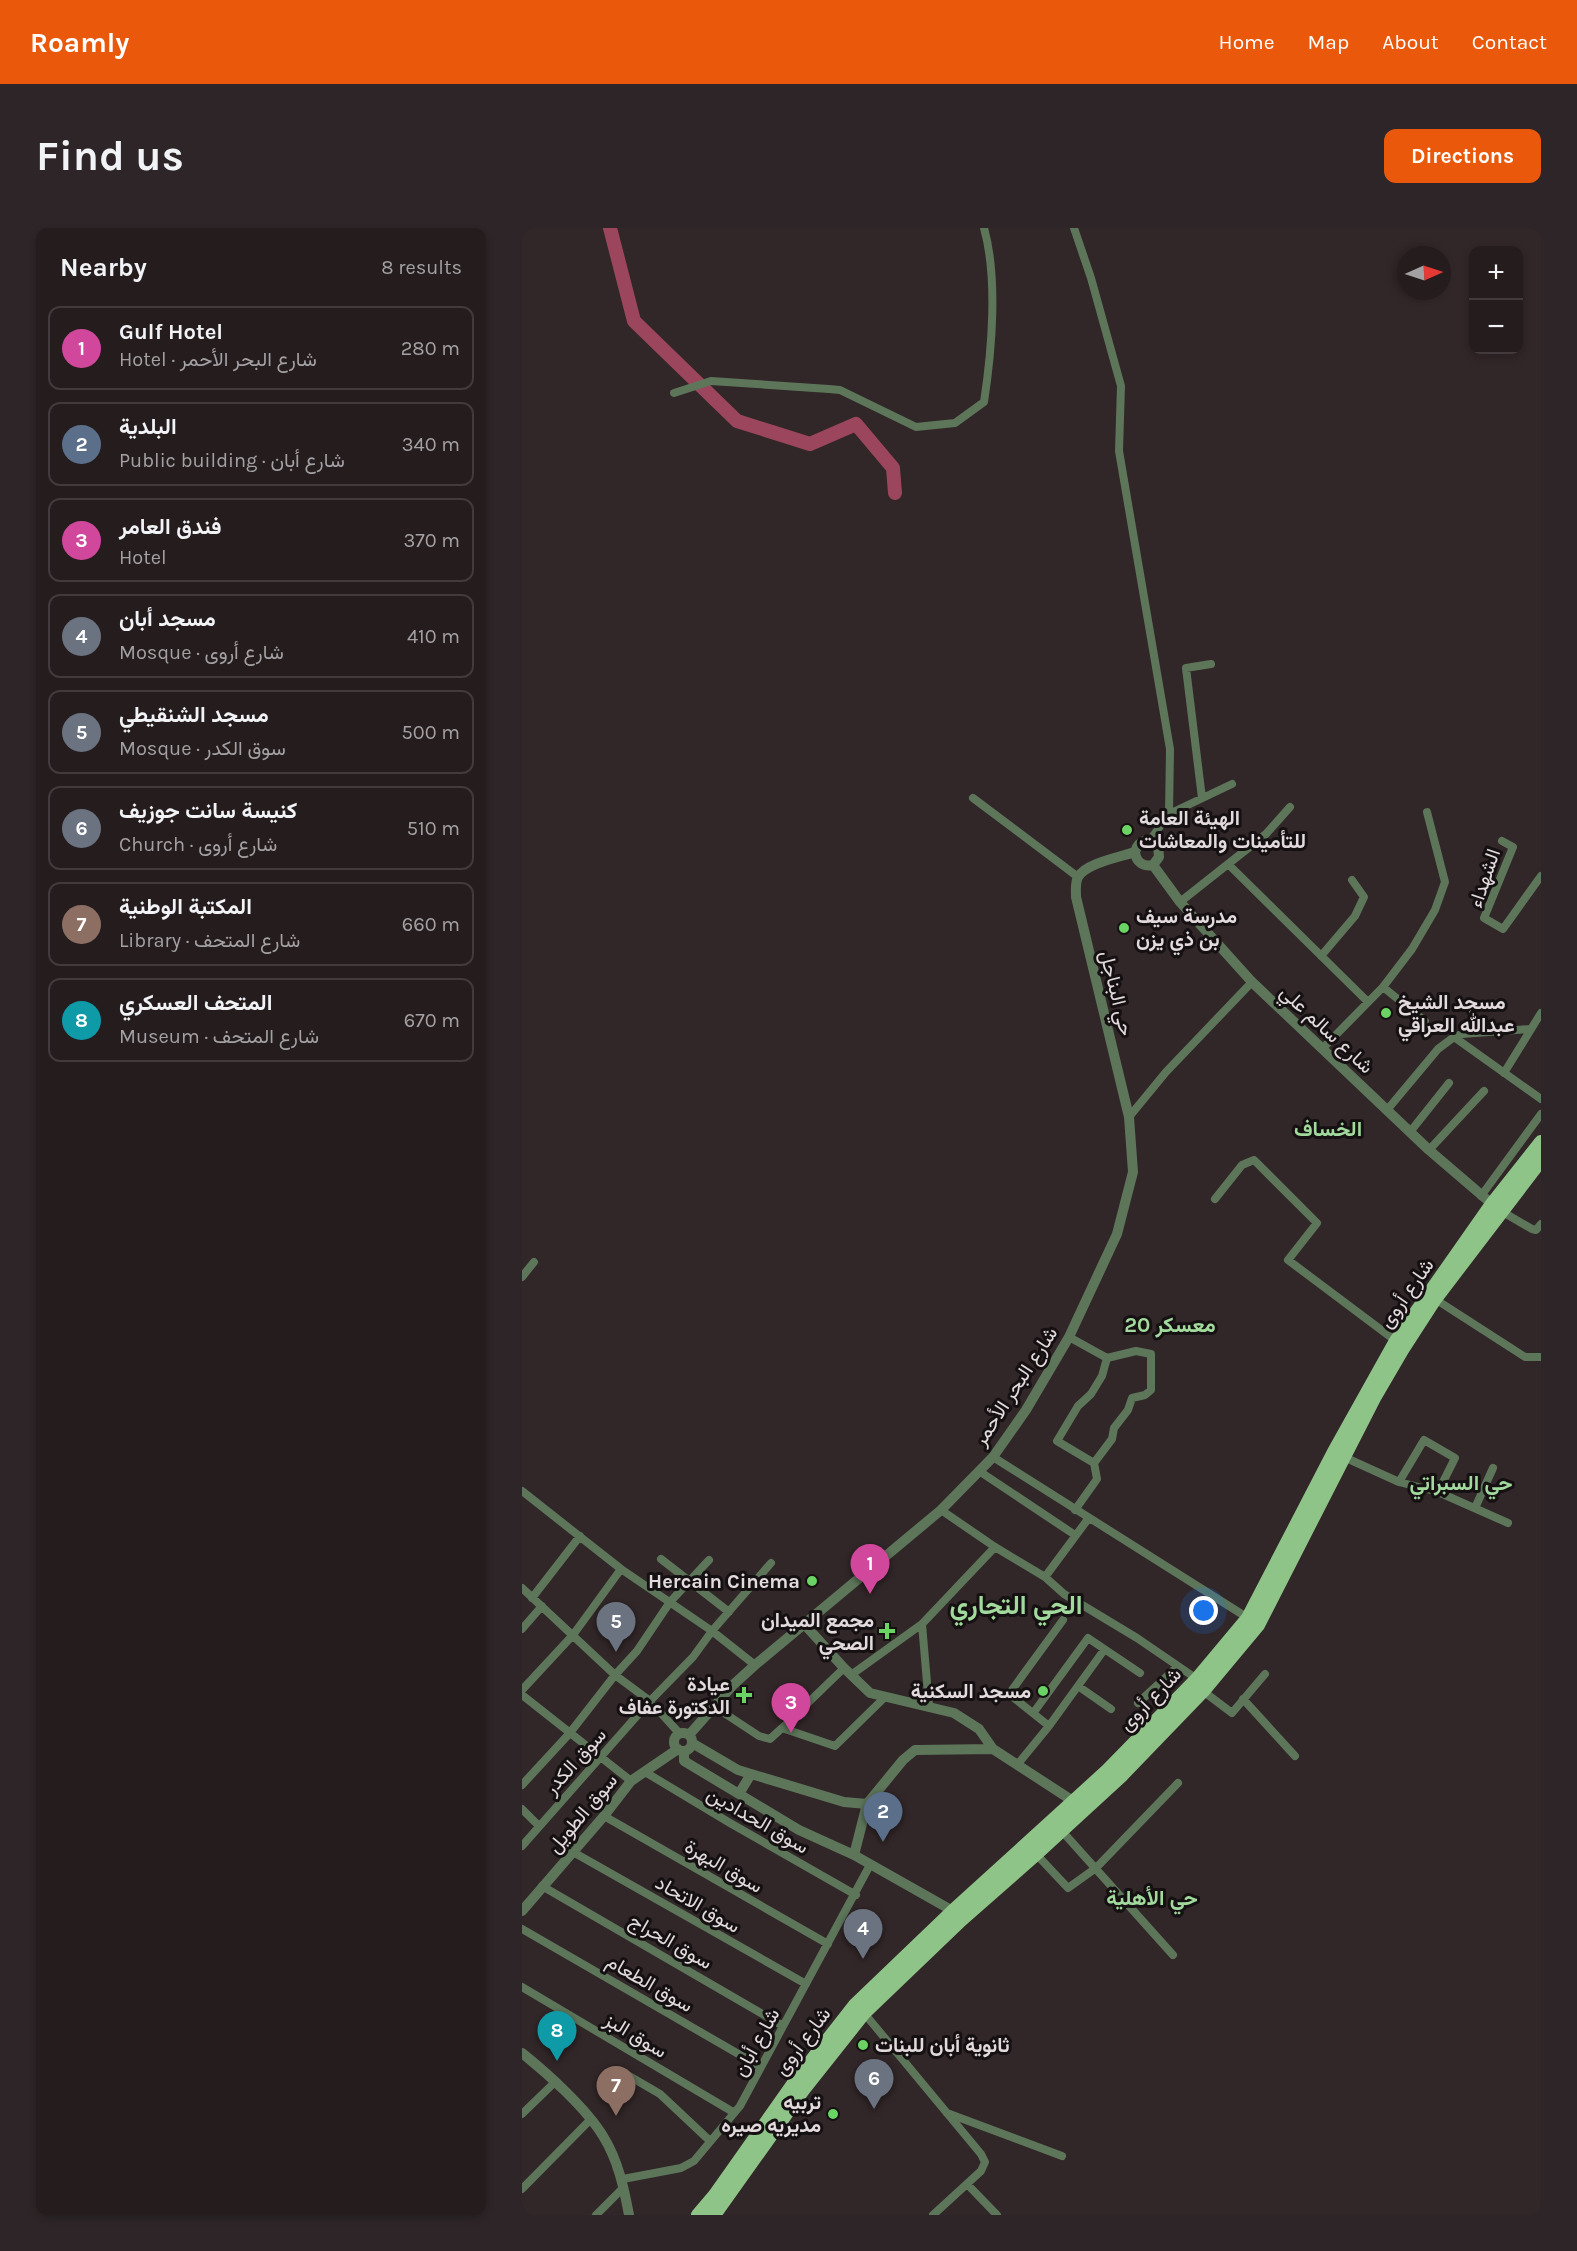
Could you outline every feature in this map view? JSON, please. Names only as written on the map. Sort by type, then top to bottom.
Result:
[{"type":"main road","name":"شارع أروى","points":[[957,1915],[1036,1854],[1061,1830],[1079,1804],[1108,1770],[1200,1685],[1253,1621],[1396,1341],[1491,1203],[1541,1142]]},
{"type":"main road","name":"شارع أروى","points":[[1339,1455],[1436,1299],[1491,1203],[1541,1160]]},
{"type":"main road","name":"شارع أروى","points":[[698,2215],[715,2195],[801,2074],[860,2009],[957,1915],[1079,1804]]},
{"type":"main road","name":"شارع أروى","points":[[714,2215],[860,2009]]},
{"type":"street","points":[[674,393],[711,381],[840,390],[916,427],[955,423],[984,402],[991,356],[991,252],[984,228]]},
{"type":"street","points":[[1074,228],[1091,278],[1121,386],[1119,451],[1170,749],[1169,814]]},
{"type":"street","points":[[1202,798],[1186,668],[1211,664]]},
{"type":"street","points":[[973,798],[1078,877],[1098,864],[1135,852],[1140,843],[1150,840],[1169,814],[1232,784]]},
{"type":"street","points":[[1180,902],[1266,834],[1290,807]]},
{"type":"street","points":[[1322,1049],[1383,987],[1412,949],[1435,910],[1445,882],[1427,812]]},
{"type":"street","points":[[1135,852],[1142,865],[1153,865],[1160,857],[1160,851],[1158,846],[1150,840]]},
{"type":"street","name":"الشهداء","points":[[1502,841],[1513,846],[1484,918],[1503,929],[1541,876]]},
{"type":"street","points":[[1228,864],[1368,1002]]},
{"type":"street","name":"شارع سالم علي","points":[[1153,865],[1180,902],[1252,982],[1429,1150],[1491,1203]]},
{"type":"street","name":"حي البناجل","points":[[1078,877],[1076,897],[1129,1117]]},
{"type":"street","points":[[1321,956],[1355,916],[1364,897],[1352,880]]},
{"type":"street","points":[[1129,1117],[1166,1072],[1252,982]]},
{"type":"street","points":[[1383,987],[1425,1021]]},
{"type":"street","points":[[1504,1073],[1541,1013]]},
{"type":"street","points":[[1387,1110],[1438,1049],[1454,1037],[1462,1034],[1531,1029]]},
{"type":"street","points":[[1454,1037],[1541,1099]]},
{"type":"street","points":[[1410,1132],[1449,1083]]},
{"type":"street","points":[[1429,1150],[1484,1091]]},
{"type":"street","points":[[1540,1224],[1536,1230],[1532,1229],[1491,1203],[1541,1114]]},
{"type":"street","name":"شارع البحر الأحمر","points":[[685,1742],[733,1685],[941,1510],[993,1457],[1026,1410],[1069,1337],[1117,1234],[1133,1172],[1129,1117]]},
{"type":"street","points":[[1215,1199],[1242,1165],[1254,1160],[1317,1222],[1288,1260],[1396,1341]]},
{"type":"street","points":[[522,1277],[534,1262]]},
{"type":"street","points":[[1436,1299],[1525,1358],[1541,1357]]},
{"type":"street","points":[[1069,1337],[1107,1358],[1136,1351],[1151,1354],[1151,1390],[1145,1395],[1132,1398],[1128,1410],[1114,1428],[1112,1439],[1094,1463]]},
{"type":"street","points":[[1075,1510],[1098,1479],[1094,1463],[1057,1441],[1078,1406],[1091,1394],[1102,1376],[1107,1358]]},
{"type":"street","points":[[1399,1482],[1424,1440],[1455,1458],[1438,1492]]},
{"type":"street","points":[[1339,1455],[1399,1482],[1438,1492],[1508,1523]]},
{"type":"street","points":[[993,1457],[1253,1621]]},
{"type":"street","points":[[1475,1508],[1493,1468]]},
{"type":"street","points":[[979,1471],[1074,1535]]},
{"type":"street","points":[[522,1491],[621,1569],[712,1631],[755,1665]]},
{"type":"street","points":[[941,1510],[1045,1577],[1064,1594],[1178,1666],[1232,1713],[1265,1674]]},
{"type":"street","points":[[1045,1577],[1088,1519]]},
{"type":"street","points":[[532,1598],[580,1536]]},
{"type":"street","points":[[715,1707],[759,1736],[770,1739],[848,1672],[922,1624],[995,1546]]},
{"type":"street","points":[[661,1559],[729,1612]]},
{"type":"street","points":[[522,1785],[569,1734],[615,1675],[637,1651],[670,1602],[709,1560]]},
{"type":"street","name":"سوق الكدر","points":[[522,1846],[650,1701],[693,1657],[712,1631],[771,1563]]},
{"type":"street","points":[[522,1690],[573,1635],[621,1569]]},
{"type":"street","points":[[522,1588],[615,1675],[650,1701],[685,1742],[738,1770],[844,1802],[867,1804]]},
{"type":"street","points":[[522,1629],[542,1606]]},
{"type":"street","points":[[1049,1726],[1010,1694],[1063,1620]]},
{"type":"street","points":[[922,1624],[929,1706]]},
{"type":"street","points":[[805,1625],[870,1694],[954,1713],[978,1729],[993,1749],[1079,1804]]},
{"type":"street","points":[[1034,1712],[1088,1638],[1140,1673]]},
{"type":"street","points":[[1017,1764],[1049,1726],[1104,1650]]},
{"type":"street","points":[[1138,1703],[1178,1666]]},
{"type":"street","points":[[1078,1686],[1111,1710]]},
{"type":"street","points":[[522,1695],[631,1781]]},
{"type":"street","points":[[782,1728],[835,1746],[885,1697]]},
{"type":"street","points":[[1243,1699],[1295,1756]]},
{"type":"street","points":[[685,1742],[684,1761],[799,1830],[855,1854],[957,1915]]},
{"type":"street","name":"سوق الطويل","points":[[522,1911],[631,1781],[685,1742]]},
{"type":"street","points":[[855,1854],[867,1804],[903,1760],[915,1750],[993,1749]]},
{"type":"street","name":"سوق الحدادين","points":[[645,1772],[856,1895]]},
{"type":"street","points":[[739,1794],[751,1774]]},
{"type":"street","points":[[1036,1854],[1068,1888],[1096,1868],[1178,1783]]},
{"type":"street","points":[[522,1809],[539,1826]]},
{"type":"street","name":"سوق البهرة","points":[[604,1816],[828,1944]]},
{"type":"street","points":[[1061,1830],[1173,1955]]},
{"type":"street","name":"سوق الاتحاد","points":[[573,1852],[806,1984]]},
{"type":"street","name":"شارع أبان","points":[[624,2183],[681,2168],[694,2160],[740,2106],[856,1895],[870,1865]]},
{"type":"street","name":"سوق الحراج","points":[[543,1886],[783,2026]]},
{"type":"street","name":"سوق الطعام","points":[[522,1929],[761,2067]]},
{"type":"street","name":"سوق البز","points":[[522,1987],[733,2112]]},
{"type":"street","points":[[860,2009],[981,2154],[985,2162],[981,2171],[933,2215]]},
{"type":"street","points":[[522,2053],[555,2082],[603,2136],[624,2183],[629,2215]]},
{"type":"street","points":[[624,2073],[660,2094],[710,2141]]},
{"type":"street","points":[[522,2114],[555,2082]]},
{"type":"street","points":[[946,2112],[1062,2156]]},
{"type":"street","points":[[522,2189],[590,2120]]},
{"type":"street","points":[[596,2215],[624,2183]]},
{"type":"street","points":[[967,2184],[997,2215]]},
{"type":"waterway","points":[[610,228],[634,321],[737,421],[810,444],[856,424],[893,468],[895,493]]},
{"type":"place","name":"الهيئة العامة للتأمينات والمعاشات","points":[[1127,830]]},
{"type":"place","name":"مدرسة سيف بن ذي يزن","points":[[1124,928]]},
{"type":"place","name":"مسجد الشيخ عبدالله العراقي","points":[[1386,1013]]},
{"type":"place","name":"Hercain Cinema","points":[[812,1581]]},
{"type":"place","name":"Gulf Hotel","points":[[870,1594]]},
{"type":"place","name":"مجمع الميدان الصحي","points":[[887,1631]]},
{"type":"place","name":"مسجد الشنقيطي","points":[[616,1652]]},
{"type":"place","name":"مسجد السكنية","points":[[1043,1691]]},
{"type":"place","name":"عيادة الدكتورة عفاف","points":[[744,1695]]},
{"type":"place","name":"فندق العامر","points":[[791,1733]]},
{"type":"place","name":"البلدية","points":[[883,1842]]},
{"type":"place","name":"مسجد أبان","points":[[863,1959]]},
{"type":"place","name":"ثانوية أبان للبنات","points":[[863,2045]]},
{"type":"place","name":"المتحف العسكري","points":[[557,2061]]},
{"type":"place","name":"كنيسة سانت جوزيف","points":[[874,2109]]},
{"type":"place","name":"تربيه مديريه صيره","points":[[833,2114]]},
{"type":"place","name":"المكتبة الوطنية","points":[[616,2116]]},
{"type":"district","name":"الخساف","points":[[1328,1129]]},
{"type":"district","name":"معسكر 20","points":[[1170,1325]]},
{"type":"district","name":"حي السبراتي","points":[[1461,1483]]},
{"type":"district","name":"الحي التجاري","points":[[1016,1605]]},
{"type":"district","name":"حي الأهلية","points":[[1152,1898]]}]
